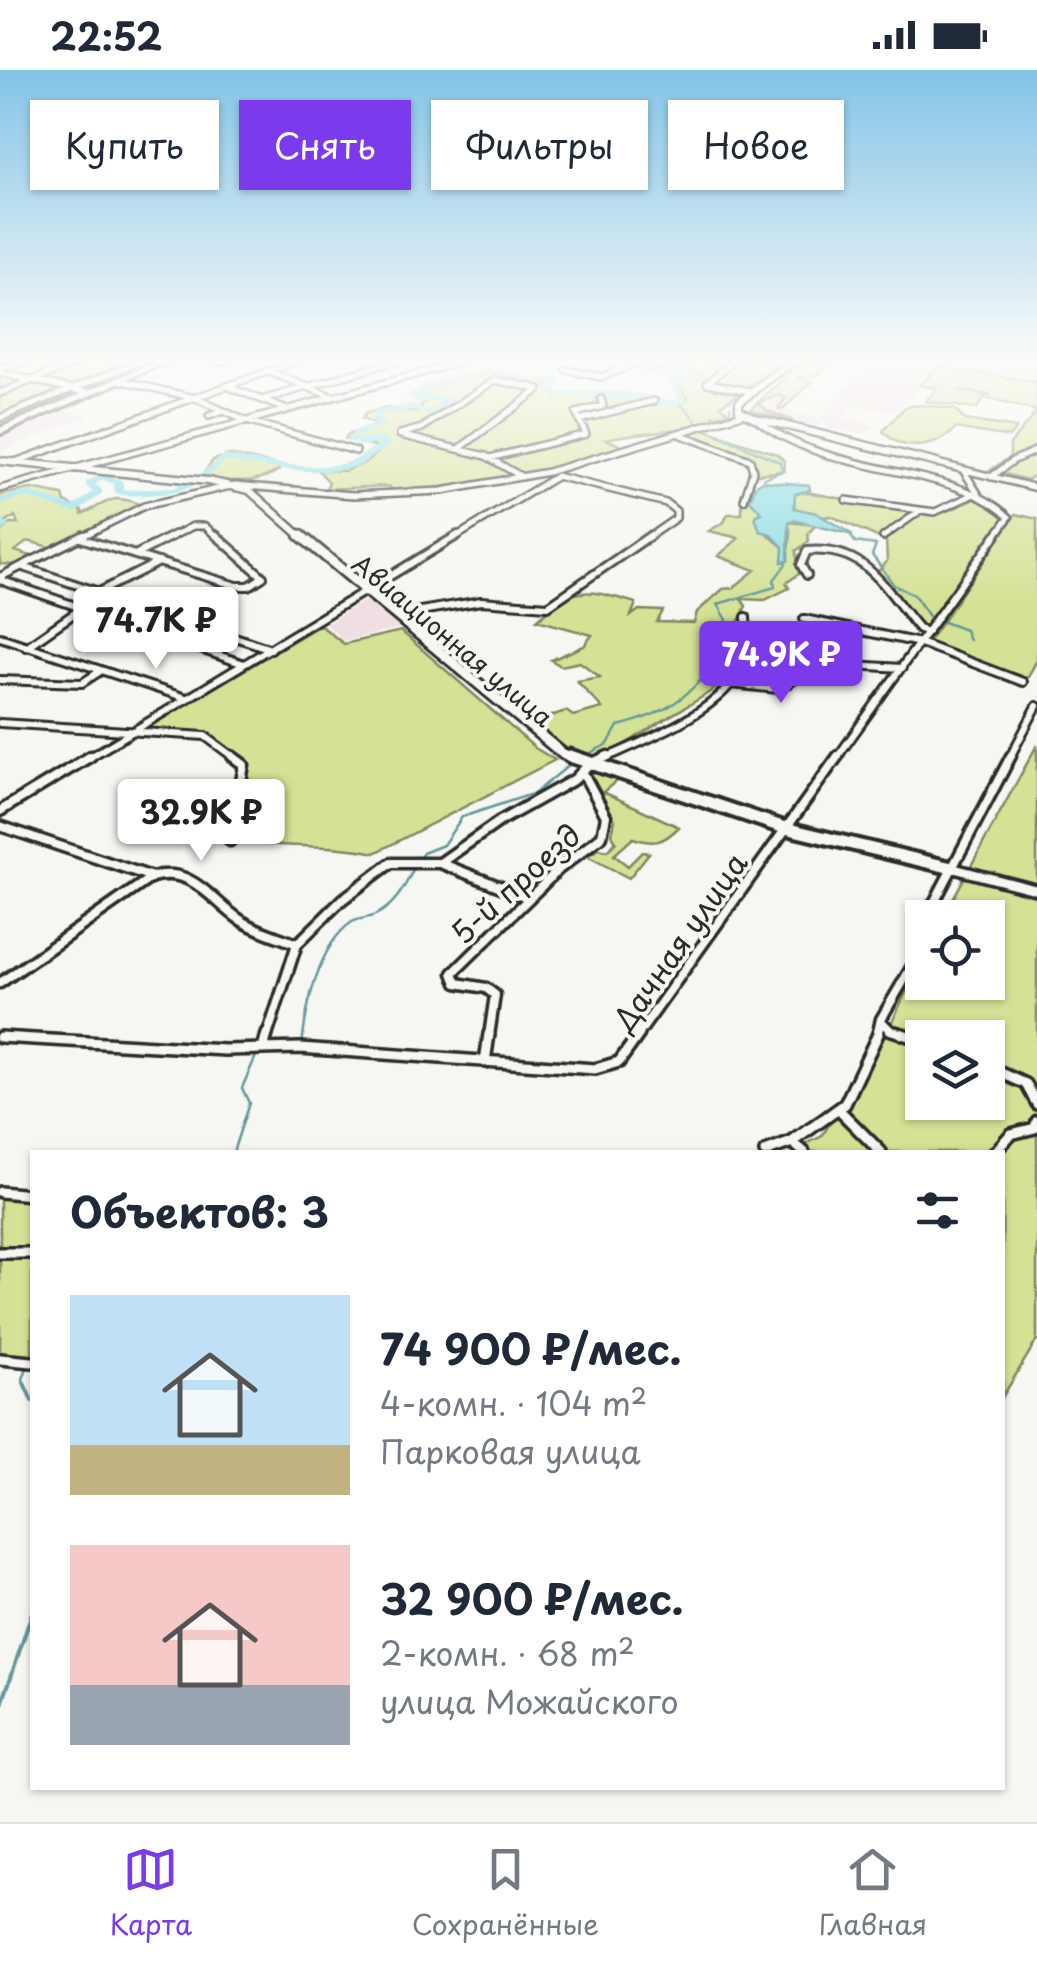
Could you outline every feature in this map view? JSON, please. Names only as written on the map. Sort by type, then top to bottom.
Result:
[{"type":"street","points":[[12,462],[67,443]]},
{"type":"street","points":[[0,488],[167,443]]},
{"type":"street","points":[[323,443],[356,452]]},
{"type":"street","points":[[433,443],[490,458],[522,477]]},
{"type":"street","points":[[459,449],[468,443]]},
{"type":"street","points":[[490,458],[551,443]]},
{"type":"street","points":[[0,578],[144,506],[235,485],[317,494],[442,491],[548,472],[648,443]]},
{"type":"street","points":[[707,443],[750,460],[754,471],[744,500]]},
{"type":"street","points":[[789,443],[813,453],[976,495]]},
{"type":"street","points":[[855,443],[1037,488]]},
{"type":"street","points":[[991,477],[1014,460],[1037,450]]},
{"type":"street","name":"Авиационная улица","points":[[0,461],[235,485],[262,500],[548,746],[586,769],[784,828],[952,868]]},
{"type":"street","name":"Дачная улица","points":[[0,1037],[300,1048],[594,1069],[619,1062],[1009,517],[1001,506],[976,495],[962,470]]},
{"type":"street","points":[[396,615],[481,601],[548,606],[676,518],[676,511],[666,503],[548,472]]},
{"type":"street","points":[[0,811],[557,476]]},
{"type":"street","points":[[846,500],[942,511],[976,495]]},
{"type":"street","points":[[883,536],[920,511]]},
{"type":"street","points":[[80,538],[135,555],[243,587],[263,578],[205,526],[193,526],[135,555]]},
{"type":"street","points":[[806,575],[801,565],[808,551],[822,548],[855,556],[928,632]]},
{"type":"street","points":[[99,592],[159,562]]},
{"type":"street","points":[[22,566],[271,649]]},
{"type":"street","points":[[0,578],[244,664]]},
{"type":"street","points":[[26,647],[82,608]]},
{"type":"street","points":[[440,863],[586,769],[653,738],[707,705],[731,684],[744,662],[746,617]]},
{"type":"street","points":[[804,619],[920,643],[1023,682]]},
{"type":"street","points":[[0,637],[187,698]]},
{"type":"street","points":[[731,684],[778,689],[819,666],[836,664],[902,668]]},
{"type":"street","points":[[0,680],[82,683],[98,672]]},
{"type":"street","points":[[935,900],[1037,706]]},
{"type":"street","points":[[0,723],[206,736],[240,760],[246,772],[230,841]]},
{"type":"street","name":"5-й проезд","points":[[485,1062],[495,995],[486,988],[457,983],[453,973],[606,830],[606,816],[586,769]]},
{"type":"street","points":[[0,826],[152,877]]},
{"type":"street","points":[[263,1049],[287,965],[297,944],[343,898],[392,863],[440,863],[530,898]]},
{"type":"street","points":[[952,868],[1037,890]]},
{"type":"street","points":[[0,983],[164,872],[187,878],[205,888],[238,918],[297,944]]},
{"type":"street","points":[[905,978],[881,1019],[890,1030],[905,1035]]},
{"type":"street","points":[[770,1150],[792,1142],[839,1110],[883,1023]]},
{"type":"street","points":[[1005,1075],[1026,1084],[1037,1104]]},
{"type":"street","points":[[839,1110],[879,1150]]},
{"type":"street","points":[[996,1150],[1020,1128],[1034,1128],[1037,1120]]},
{"type":"street","points":[[792,1142],[802,1150]]},
{"type":"street","points":[[0,1192],[30,1194]]},
{"type":"street","points":[[0,1253],[30,1252]]},
{"type":"street","points":[[0,1359],[30,1362]]},
{"type":"shaded area","points":[[1,443],[21,443],[0,451]]},
{"type":"shaded area","points":[[366,600],[400,628],[344,641],[326,624]]},
{"type":"green space","points":[[361,443],[614,443],[626,448],[523,476],[486,458],[516,477],[395,493],[389,486],[326,489],[329,482],[318,470],[345,471],[368,461],[383,448]]},
{"type":"green space","points":[[705,443],[744,443],[777,454],[785,461],[784,471],[750,475],[752,465]]},
{"type":"green space","points":[[900,443],[933,443],[920,446]]},
{"type":"green space","points":[[1037,443],[1037,473],[1028,480],[990,470],[1010,457],[1010,444]]},
{"type":"green space","points":[[229,455],[278,465],[279,470],[242,481],[204,473],[213,460]]},
{"type":"green space","points":[[31,489],[63,495],[65,502],[82,510],[82,514],[116,499],[141,505],[53,548],[28,541],[15,551],[34,557],[16,565],[0,564],[0,532],[10,524],[18,524],[15,516],[0,527],[0,495]]},
{"type":"green space","points":[[806,492],[927,514],[953,509],[978,496],[1005,513],[1005,518],[927,630],[876,574],[887,561],[886,541],[831,516],[794,508],[795,494]]},
{"type":"green space","points":[[742,500],[750,500],[762,513],[757,515],[758,526],[783,547],[785,563],[791,535],[788,522],[816,525],[808,533],[809,541],[796,551],[799,574],[786,583],[789,588],[765,600],[741,599],[746,606],[736,627],[739,658],[723,682],[630,741],[587,761],[553,746],[527,724],[566,711],[573,716],[602,708],[577,681],[600,677],[580,662],[561,666],[551,660],[584,646],[592,635],[537,620],[573,595],[593,593],[636,603],[631,616],[639,610],[663,611],[657,622],[694,623],[697,612],[723,589],[733,588],[755,570],[718,556],[739,538],[709,531],[724,522],[728,514],[742,514]]},
{"type":"green space","points":[[1016,514],[1037,519],[1037,660],[1026,680],[927,644]]},
{"type":"green space","points":[[320,625],[344,644],[401,631],[535,748],[555,760],[375,853],[238,841],[234,832],[249,783],[247,758],[225,748],[210,733],[145,729]]},
{"type":"green space","points":[[1037,745],[1037,1340],[1005,1393],[1005,1150],[795,1150],[822,1136],[886,1034],[905,994],[905,1000],[1005,1000],[1005,900],[952,900]]},
{"type":"green space","points":[[593,770],[621,777],[603,792],[679,827],[658,841],[633,838],[614,855],[628,866],[642,852],[649,853],[629,878],[587,856],[599,849],[607,851],[616,842],[612,834],[615,820],[589,776]]},
{"type":"green space","points":[[0,1197],[30,1199],[30,1357],[0,1355]]},
{"type":"water","points":[[763,481],[809,485],[810,490],[795,494],[794,508],[816,513],[853,535],[793,520],[789,522],[788,561],[782,562],[783,547],[771,534],[760,531],[755,517],[762,513],[750,500],[755,486]]},
{"type":"waterway","points":[[0,502],[25,494],[75,510],[99,492],[89,484],[102,477],[119,483],[117,490],[122,493],[175,491],[201,478],[223,458],[292,468],[345,466],[364,459],[385,443]]},
{"type":"waterway","points":[[737,443],[780,462],[782,471],[764,478]]},
{"type":"waterway","points":[[0,521],[5,526],[0,529]]},
{"type":"waterway","points":[[851,536],[855,542],[876,545],[872,555],[894,585],[914,595],[931,619]]},
{"type":"waterway","points":[[584,756],[608,744],[618,726],[655,714],[682,698],[729,646],[724,633],[727,620],[718,604],[775,587],[774,580],[786,564]]},
{"type":"waterway","points":[[941,621],[965,630],[969,640]]},
{"type":"waterway","points":[[416,862],[423,853],[443,845],[462,817],[535,793],[574,761]]},
{"type":"waterway","points":[[302,1045],[316,978],[330,946],[352,922],[388,907],[414,867]]},
{"type":"waterway","points":[[234,1150],[249,1103],[242,1088],[256,1056],[265,1053]]},
{"type":"waterway","points":[[25,1385],[28,1365]]},
{"type":"waterway","points":[[24,1383],[30,1396]]},
{"type":"waterway","points":[[0,1710],[30,1619]]}]
